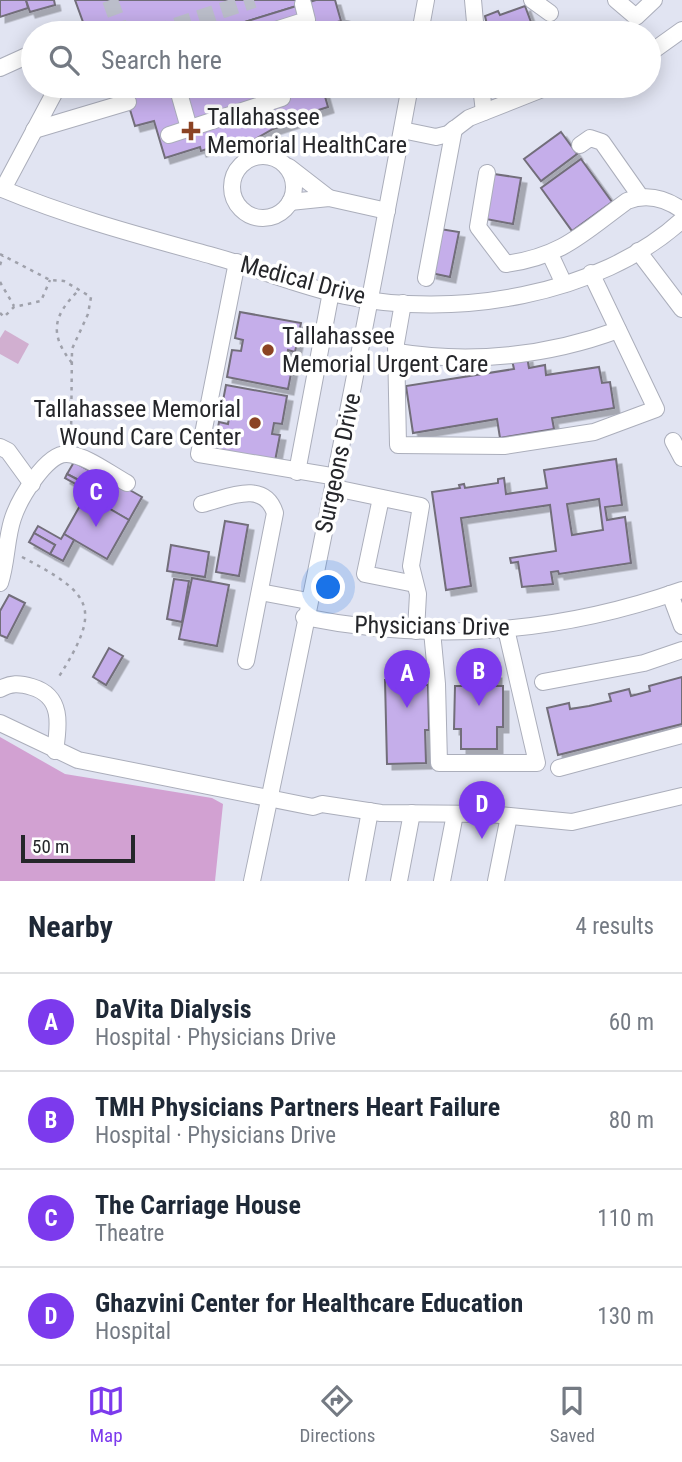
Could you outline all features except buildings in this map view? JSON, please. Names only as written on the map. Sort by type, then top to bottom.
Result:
[{"type":"street","points":[[422,21],[426,0]]},
{"type":"street","points":[[473,0],[475,21]]},
{"type":"street","points":[[532,0],[550,13]]},
{"type":"street","points":[[616,0],[636,17],[654,0]]},
{"type":"street","points":[[303,4],[307,20],[304,21]]},
{"type":"street","points":[[661,45],[682,30]]},
{"type":"street","points":[[0,68],[21,58]]},
{"type":"street","points":[[2,189],[51,98]]},
{"type":"street","points":[[180,98],[189,128]]},
{"type":"street","points":[[169,135],[282,98]]},
{"type":"street","name":"Surgeons Drive","points":[[252,881],[306,609],[336,483],[408,98]]},
{"type":"street","points":[[482,98],[484,112]]},
{"type":"street","points":[[402,130],[436,137],[484,112],[520,98]]},
{"type":"street","points":[[34,130],[128,102]]},
{"type":"street","points":[[426,278],[454,129]]},
{"type":"street","points":[[580,145],[590,138],[602,142],[639,196]]},
{"type":"street","points":[[286,165],[294,183],[290,202],[276,216],[256,218],[238,206],[231,186],[239,166],[248,159],[269,155],[286,165],[329,198]]},
{"type":"street","points":[[487,173],[478,227],[506,264],[537,260],[564,249],[627,201],[639,196],[668,200],[682,210]]},
{"type":"street","name":"Medical Drive","points":[[2,189],[53,209],[331,292],[403,303],[473,303],[564,284],[638,251],[682,219]]},
{"type":"street","points":[[290,202],[329,198],[387,211]]},
{"type":"street","points":[[638,251],[682,309]]},
{"type":"street","points":[[551,254],[564,284]]},
{"type":"street","points":[[237,262],[198,454],[297,471],[381,498],[421,506],[411,566],[437,684],[439,763],[537,762],[506,629]]},
{"type":"street","points":[[403,303],[397,352],[398,445],[504,446],[594,432],[656,409],[592,273]]},
{"type":"street","points":[[297,471],[331,292]]},
{"type":"street","points":[[397,352],[456,358],[494,357],[536,352],[618,331]]},
{"type":"street","points":[[673,440],[682,458]]},
{"type":"street","points":[[0,447],[8,451],[32,484]]},
{"type":"street","points":[[0,583],[8,550],[7,513],[32,484],[41,468],[57,456],[70,455],[127,483]]},
{"type":"street","points":[[202,504],[251,492],[263,495],[272,503],[275,513],[246,661]]},
{"type":"street","points":[[381,498],[365,573],[415,584]]},
{"type":"street","name":"Physicians Drive","points":[[260,592],[344,625],[424,631],[506,629],[610,613],[676,592]]},
{"type":"street","points":[[676,592],[682,626]]},
{"type":"street","points":[[543,682],[644,663],[682,650]]},
{"type":"street","points":[[0,689],[19,684],[48,694],[57,708],[55,751]]},
{"type":"street","points":[[0,723],[78,760],[270,796],[313,807],[322,804],[370,811],[509,816],[572,822],[682,796]]},
{"type":"street","points":[[559,768],[682,735]]},
{"type":"street","points":[[357,881],[370,811]]},
{"type":"street","points":[[399,881],[412,813]]},
{"type":"street","points":[[443,881],[455,814]]},
{"type":"street","points":[[496,881],[509,816]]},
{"type":"path","points":[[0,265],[1,255],[50,280],[64,281],[91,297],[88,314],[72,349],[70,455]]},
{"type":"path","points":[[0,313],[4,317],[14,307],[41,301],[50,280]]},
{"type":"path","points":[[0,282],[14,307]]},
{"type":"path","points":[[72,363],[59,347],[56,331],[60,309],[78,291]]},
{"type":"path","points":[[8,550],[69,583],[83,601],[85,624],[82,635],[58,678]]},
{"type":"shaded area","points":[[5,330],[29,344],[18,364],[0,354],[0,338]]},
{"type":"shaded area","points":[[0,737],[65,774],[212,798],[223,804],[215,881],[0,881]]},
{"type":"tunnel","points":[[110,0],[118,21]]},
{"type":"tunnel","points":[[190,21],[254,0]]},
{"type":"place","name":"Tallahassee Memorial HealthCare","points":[[191,131]]},
{"type":"place","name":"Tallahassee Memorial Urgent Care","points":[[268,350]]},
{"type":"place","name":"Tallahassee Memorial Wound Care Center","points":[[255,423]]},
{"type":"place","name":"The Carriage House","points":[[96,527]]},
{"type":"place","name":"TMH Physicians Partners Heart Failure","points":[[479,706]]},
{"type":"place","name":"DaVita Dialysis","points":[[407,708]]},
{"type":"place","name":"Ghazvini Center for Healthcare Education","points":[[482,839]]}]
